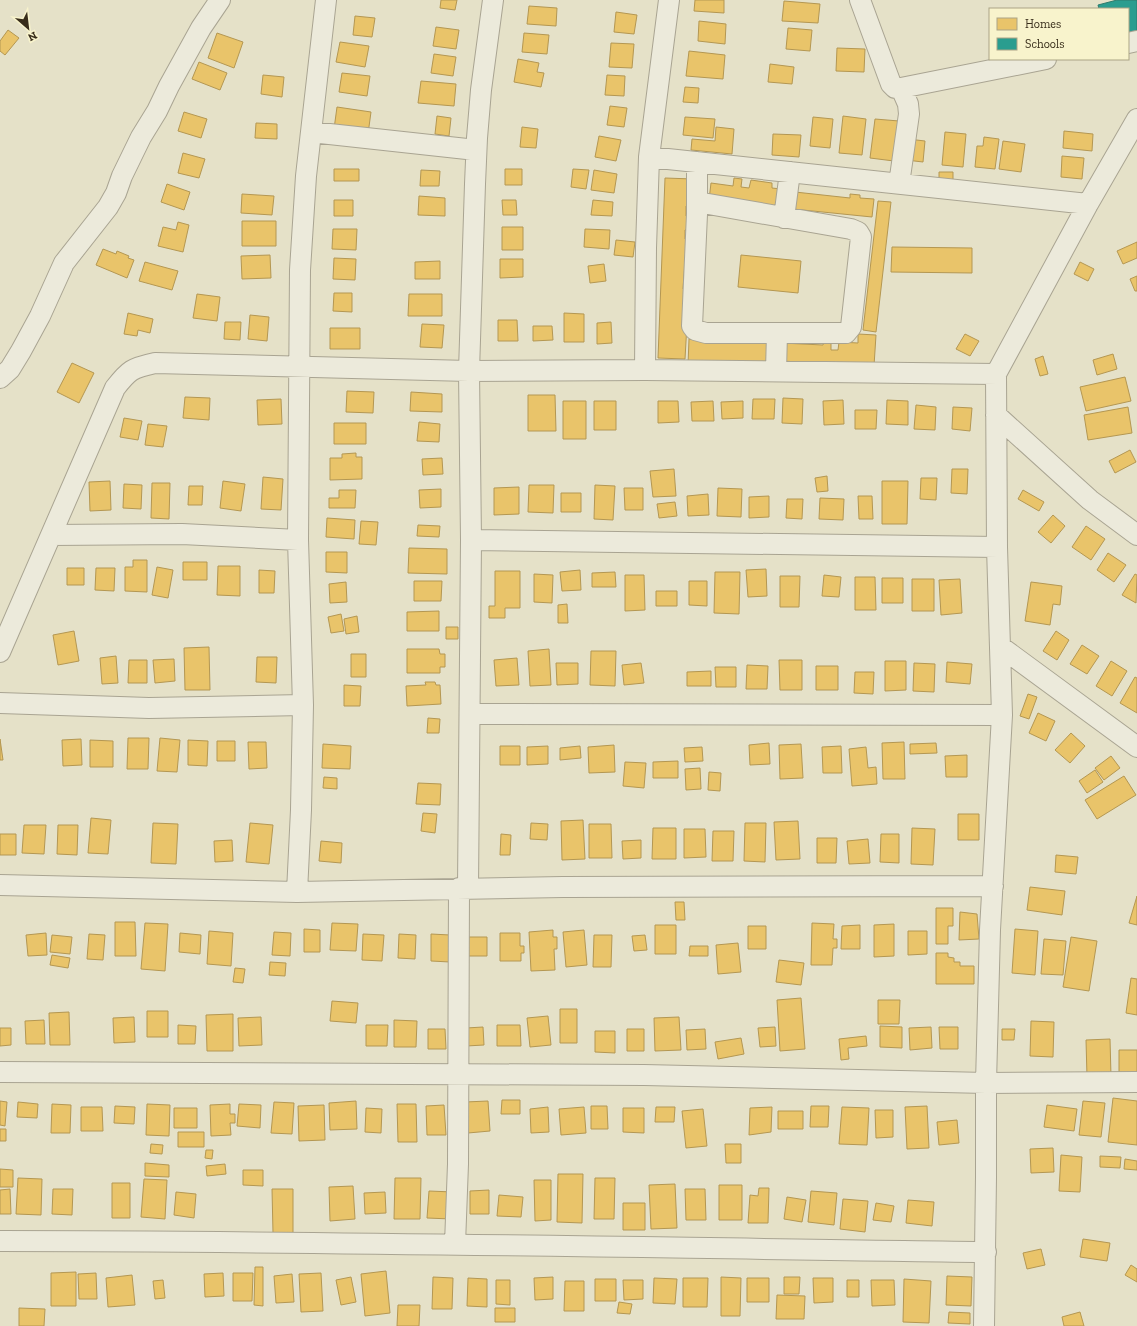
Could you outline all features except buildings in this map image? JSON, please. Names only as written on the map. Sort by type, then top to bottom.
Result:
[{"type":"street","points":[[0,378],[10,369],[21,352],[40,316],[64,263],[108,207],[116,193],[122,176],[141,137],[157,111],[169,86],[202,28],[220,0]]},
{"type":"street","points":[[297,892],[301,810],[302,705],[298,540],[300,270],[306,176],[326,0]]},
{"type":"street","points":[[455,1244],[463,888],[470,714],[470,371],[476,150],[481,90],[493,0]]},
{"type":"street","points":[[645,370],[646,248],[649,157],[669,0]]},
{"type":"street","points":[[860,0],[891,84],[895,88],[1041,60]]},
{"type":"street","points":[[899,184],[909,114],[908,104],[901,88]]},
{"type":"street","points":[[984,1326],[986,1252],[986,1083],[990,930],[1002,715],[997,547],[996,374],[1088,204],[1137,119]]},
{"type":"street","points":[[311,132],[476,150]]},
{"type":"street","points":[[649,157],[1088,204]]},
{"type":"street","points":[[696,162],[697,202],[692,326],[695,330],[706,333],[846,333],[851,327],[861,237],[858,232],[851,229],[697,202]]},
{"type":"street","points":[[784,218],[790,172]]},
{"type":"street","points":[[776,371],[777,333]]},
{"type":"street","points":[[0,652],[116,388],[131,370],[138,367],[155,363],[470,371],[645,370],[996,374]]},
{"type":"street","points":[[996,415],[1090,500],[1137,535]]},
{"type":"street","points":[[51,534],[182,534],[298,540]]},
{"type":"street","points":[[471,540],[997,547]]},
{"type":"street","points":[[1001,647],[1137,747]]},
{"type":"street","points":[[0,703],[149,708],[302,705]]},
{"type":"street","points":[[470,714],[1002,715]]},
{"type":"street","points":[[0,885],[297,892],[463,888],[993,886]]},
{"type":"street","points":[[0,1072],[644,1075],[986,1083],[1137,1082]]},
{"type":"street","points":[[0,1242],[455,1244],[697,1249],[986,1252]]}]
